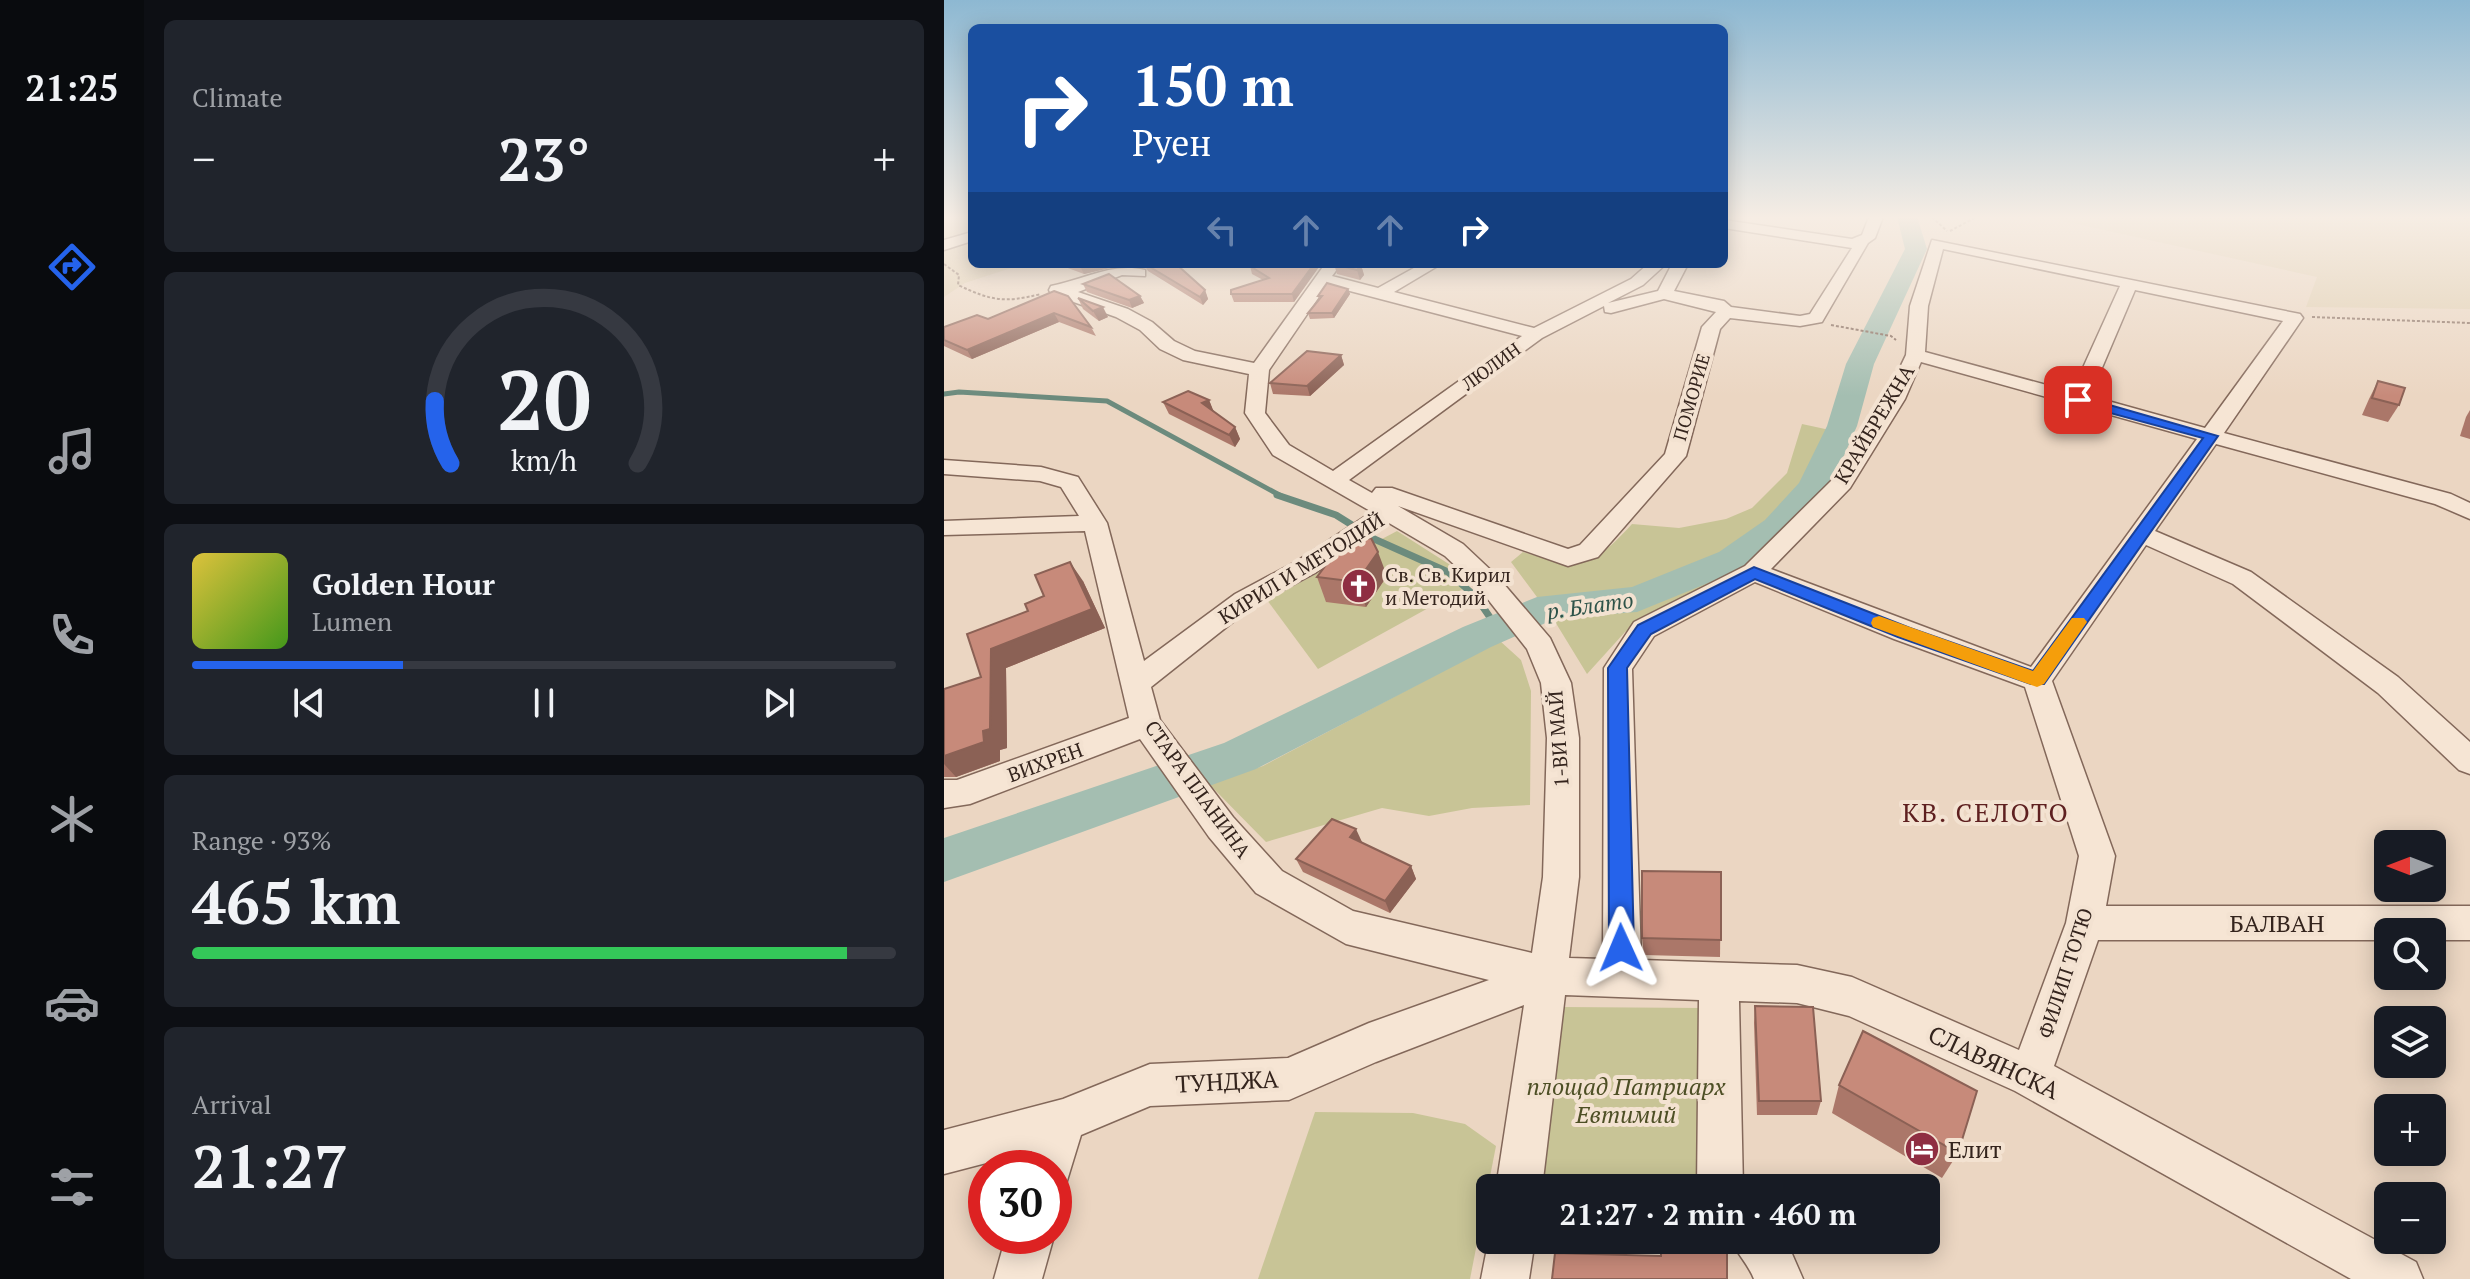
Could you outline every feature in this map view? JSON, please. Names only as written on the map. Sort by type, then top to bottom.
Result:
[{"type":"street","points":[[1060,291],[1102,277]]},
{"type":"street","name":"1-ВИ МАЙ","points":[[1325,277],[1259,370],[1255,413],[1281,450],[1454,550],[1488,582],[1540,645],[1556,683],[1563,738],[1561,877],[1521,1174]]},
{"type":"street","points":[[1339,277],[1379,294],[1547,328],[1664,294],[1718,305],[1726,312],[1800,321],[1816,318],[1842,277]]},
{"type":"street","points":[[1379,294],[1410,277]]},
{"type":"street","points":[[1547,328],[1619,277]]},
{"type":"street","name":"ЛЮЛИН","points":[[1332,482],[1547,328],[1643,277]]},
{"type":"street","points":[[1664,294],[1673,277]]},
{"type":"street","name":"КРАЙБРЕЖНА","points":[[1622,979],[1618,668],[1644,629],[1754,572],[1842,483],[1895,399],[1915,355],[1919,306],[1927,277]]},
{"type":"street","points":[[1754,572],[1904,632],[2037,680],[2294,318],[2107,277]]},
{"type":"street","points":[[2078,400],[2130,283]]},
{"type":"street","points":[[1060,291],[1122,313],[1146,326],[1167,345],[1190,356],[1259,370]]},
{"type":"street","name":"ПОМОРИЕ","points":[[1332,482],[1382,493],[1568,558],[1589,551],[1675,456],[1711,327],[1726,312]]},
{"type":"street","points":[[1915,355],[2443,499],[2470,509]]},
{"type":"street","name":"СТАРА ПЛАНИНА","points":[[944,467],[1041,474],[1070,482],[1095,523],[1146,724],[1221,827],[1269,882],[1346,927],[1550,976]]},
{"type":"street","name":"КИРИЛ И МЕТОДИЙ","points":[[1135,684],[1244,600],[1306,567],[1390,511]]},
{"type":"street","points":[[944,528],[1095,523]]},
{"type":"street","points":[[2141,534],[2242,578],[2388,685],[2470,761]]},
{"type":"street","name":"ФИЛИП ТОТЮ","points":[[2030,1076],[2085,923],[2097,856],[2037,680]]},
{"type":"street","name":"ВИХРЕН","points":[[944,794],[958,794],[1146,724]]},
{"type":"street","name":"БАЛВАН","points":[[2085,923],[2470,923]]},
{"type":"street","name":"СЛАВЯНСКА","points":[[1550,976],[1797,984],[1852,997],[2030,1076],[2399,1279]]},
{"type":"street","name":"ТУНДЖА","points":[[944,1152],[1063,1121],[1150,1085],[1289,1079],[1369,1044],[1550,976]]},
{"type":"street","points":[[1719,983],[1720,1174]]},
{"type":"street","points":[[1055,1150],[1063,1121]]},
{"type":"street","points":[[1018,1279],[1025,1254]]},
{"type":"street","points":[[1505,1279],[1509,1254]]},
{"type":"street","points":[[1768,1254],[1779,1279]]},
{"type":"path","points":[[959,277],[958,285],[998,302],[1016,302],[1060,291]]},
{"type":"path","points":[[2294,318],[2337,316],[2470,323]]},
{"type":"path","points":[[1849,329],[1891,336]]},
{"type":"shaded area","points":[[944,277],[984,277],[965,283],[944,297]]},
{"type":"shaded area","points":[[2317,277],[2470,277],[2470,309],[2306,307]]},
{"type":"green space","points":[[1802,424],[1853,435],[1827,489],[1751,559],[1625,632],[1587,674],[1554,620],[1511,562],[1523,552],[1558,561],[1584,561],[1606,549],[1632,524],[1679,528],[1726,519],[1752,508],[1787,473]]},
{"type":"green space","points":[[1397,531],[1452,566],[1470,585],[1318,669],[1267,600]]},
{"type":"green space","points":[[1500,641],[1521,660],[1531,691],[1530,805],[1472,808],[1429,816],[1382,808],[1266,842],[1209,784],[1263,766]]},
{"type":"green space","name":"площад Патриарх Евтимий","points":[[1562,1007],[1703,1008],[1701,1174],[1541,1174]]},
{"type":"green space","points":[[1315,1112],[1413,1113],[1465,1124],[1496,1146],[1491,1174],[1476,1174],[1476,1248],[1470,1279],[1258,1279]]},
{"type":"building","points":[[1102,277],[1113,277],[1140,296],[1129,300],[1083,284]]},
{"type":"building","points":[[1166,277],[1190,277],[1205,290],[1200,297]]},
{"type":"building","points":[[1267,277],[1305,277],[1292,294],[1231,294],[1231,290],[1269,278]]},
{"type":"building","points":[[1327,283],[1348,289],[1332,313],[1308,313],[1322,296],[1318,296]]},
{"type":"building","points":[[1054,291],[1068,296],[1091,327],[1054,313],[967,350],[944,340],[944,327],[977,315],[988,319]]},
{"type":"building","points":[[1078,298],[1103,307],[1093,311]]},
{"type":"building","points":[[1307,351],[1341,355],[1307,386],[1270,383]]},
{"type":"building","points":[[2378,381],[2405,388],[2399,405],[2372,398]]},
{"type":"building","points":[[1188,391],[1209,400],[1202,403],[1235,427],[1229,435],[1163,402]]},
{"type":"building","points":[[1371,538],[1378,552],[1357,582],[1317,577],[1344,541]]},
{"type":"building","points":[[1070,562],[1092,609],[991,649],[990,729],[983,731],[984,742],[944,756],[944,689],[981,677],[967,634],[1028,611],[1025,604],[1044,596],[1035,575]]},
{"type":"building","points":[[1332,819],[1356,829],[1350,837],[1411,866],[1385,901],[1296,859]]},
{"type":"building","points":[[1642,871],[1721,872],[1721,940],[1642,938]]},
{"type":"building","points":[[1755,1006],[1813,1007],[1821,1101],[1759,1101]]},
{"type":"building","points":[[1863,1031],[1977,1091],[1958,1153],[1839,1085]]},
{"type":"building","points":[[1555,1254],[1727,1254],[1727,1279],[1552,1279]]},
{"type":"waterway","name":"р. Блато","points":[[944,860],[1240,756],[1477,637],[1551,606],[1637,599],[1732,560],[1777,527],[1814,487],[1842,426],[1860,364],[1905,277]]},
{"type":"waterway","points":[[944,394],[959,392],[1107,401],[1283,497]]},
{"type":"waterway","points":[[1277,495],[1336,515],[1352,525]]},
{"type":"waterway","points":[[1372,538],[1448,572],[1476,597],[1498,629]]},
{"type":"slow traffic","points":[[1879,623],[2037,680],[2078,622]]},
{"type":"place","name":"Св. Св. Кирил и Методий","points":[[1359,586]]},
{"type":"place","name":"Елит","points":[[1922,1149]]},
{"type":"district","name":"КВ. СЕЛОТО","points":[[1986,812]]},
{"type":"route","points":[[1621,948],[1618,668],[1644,629],[1754,572],[1904,632],[2037,680],[2211,436],[2078,400]]}]
